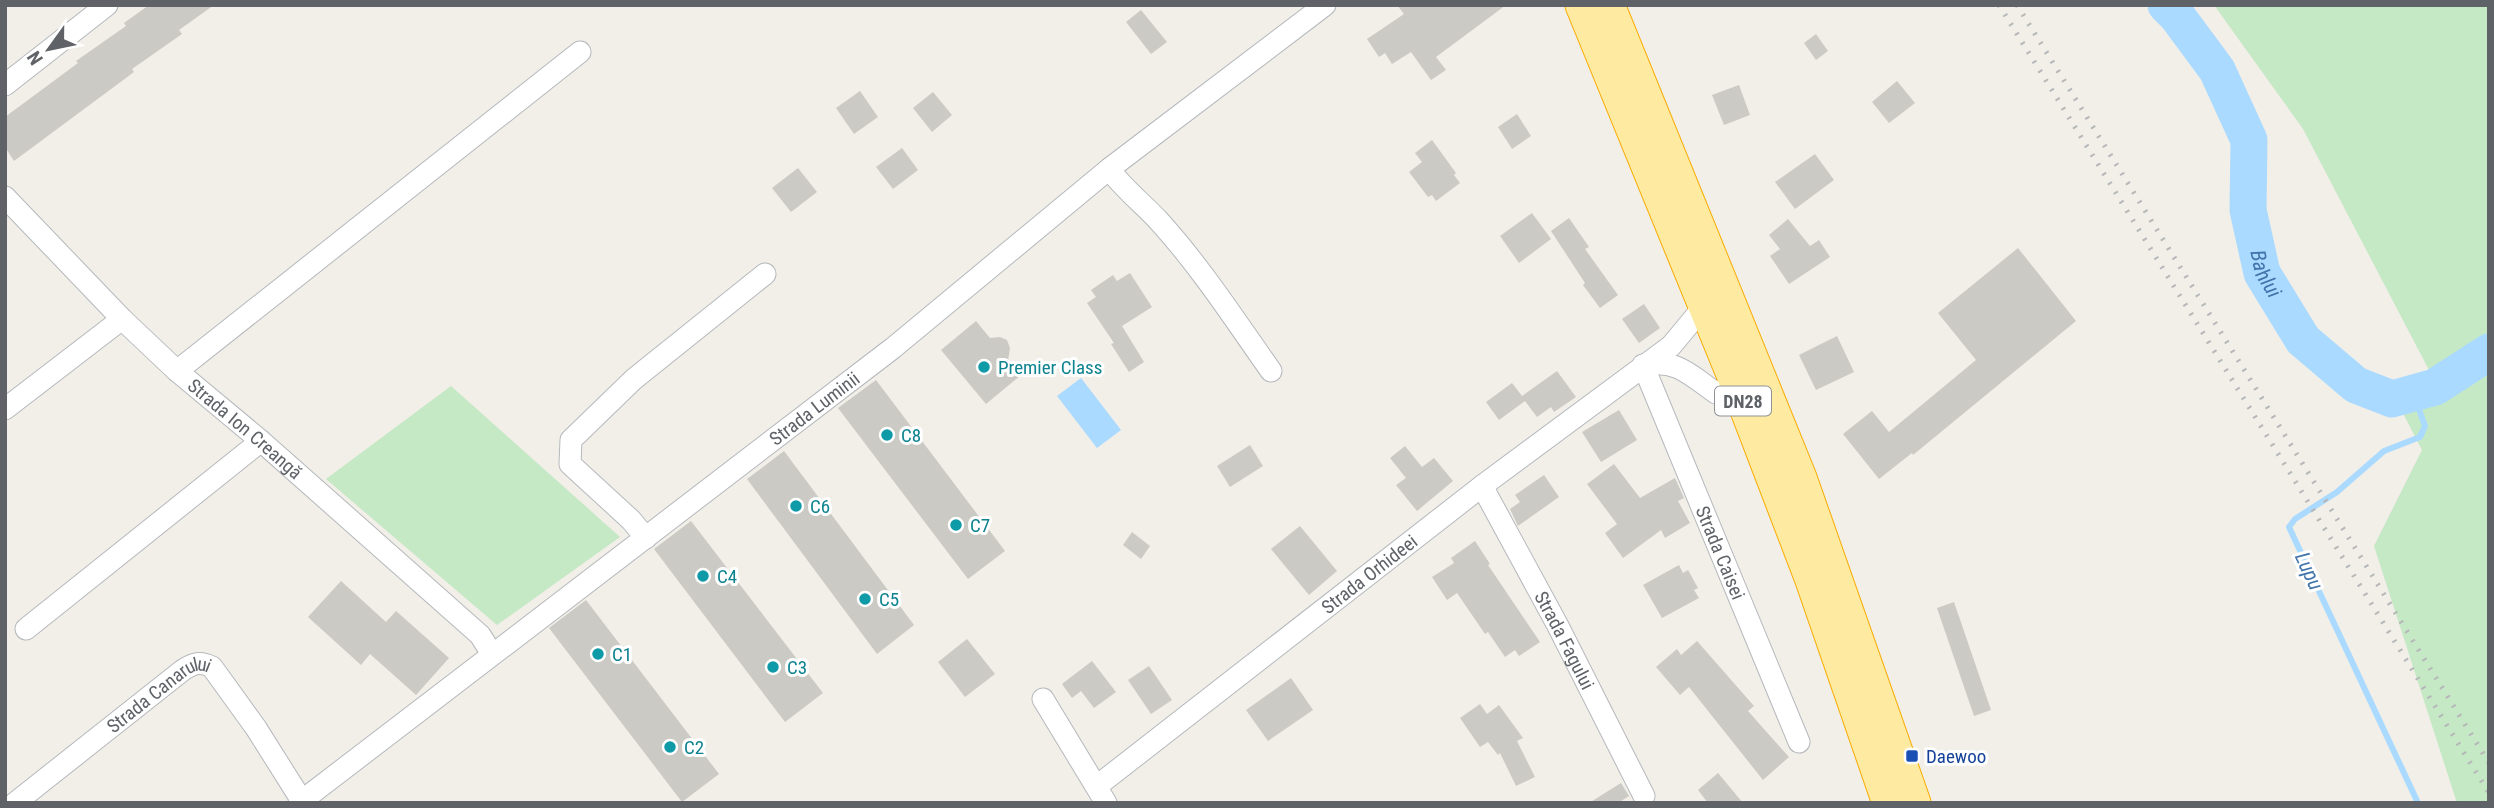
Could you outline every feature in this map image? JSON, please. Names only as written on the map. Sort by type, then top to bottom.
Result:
[{"type":"highway","name":"DN28","points":[[1582,5],[1737,384],[1812,580],[1889,803]]},
{"type":"highway","name":"DN28","points":[[1608,5],[1800,478],[1914,803]]},
{"type":"street","points":[[5,85],[107,5]]},
{"type":"street","name":"Strada Luminii","points":[[300,802],[893,348],[1109,169],[1325,5]]},
{"type":"street","points":[[177,372],[580,52]]},
{"type":"street","points":[[1109,169],[1122,186],[1157,219],[1200,271],[1271,371]]},
{"type":"street","name":"Strada Ion Creangă","points":[[5,197],[177,372],[261,441],[480,635],[492,654]]},
{"type":"street","points":[[646,538],[631,520],[570,464],[571,440],[634,379],[765,274]]},
{"type":"street","name":"Strada Orhideei","points":[[1102,794],[1482,486],[1671,346],[1705,305]]},
{"type":"street","points":[[5,409],[122,319]]},
{"type":"street","points":[[1643,365],[1660,362],[1674,364],[1716,393],[1737,384]]},
{"type":"street","name":"Strada Caisei","points":[[1643,365],[1799,742]]},
{"type":"street","points":[[26,629],[261,441]]},
{"type":"street","name":"Strada Fagului","points":[[1482,486],[1558,625],[1644,796]]},
{"type":"street","name":"Strada Canarului","points":[[15,803],[183,670],[197,663],[212,667],[257,728],[300,802]]},
{"type":"street","points":[[1044,699],[1102,794]]},
{"type":"green space","points":[[2214,5],[2489,5],[2489,803],[2457,803],[2374,546],[2422,450],[2391,390],[2429,370],[2303,129]]},
{"type":"green space","points":[[451,386],[620,537],[497,625],[326,479]]},
{"type":"water","points":[[1081,378],[1121,430],[1097,448],[1057,396]]},
{"type":"building","points":[[149,5],[214,5],[179,30],[182,34],[132,69],[134,72],[14,161],[5,147],[5,117],[126,26],[124,23]]},
{"type":"building","points":[[1397,5],[1506,5],[1436,57],[1446,70],[1431,80],[1411,52],[1392,64],[1385,53],[1379,57],[1367,39],[1404,14]]},
{"type":"building","points":[[1141,10],[1167,42],[1151,54],[1126,22]]},
{"type":"building","points":[[1816,34],[1828,51],[1816,60],[1804,43]]},
{"type":"building","points":[[1897,81],[1915,103],[1889,123],[1872,102]]},
{"type":"building","points":[[1739,85],[1750,115],[1724,125],[1712,95]]},
{"type":"building","points":[[860,91],[878,117],[854,134],[836,108]]},
{"type":"building","points":[[933,92],[952,115],[932,132],[913,108]]},
{"type":"building","points":[[1517,114],[1531,136],[1512,149],[1498,127]]},
{"type":"building","points":[[1432,140],[1456,173],[1454,175],[1460,183],[1436,201],[1432,195],[1428,197],[1409,172],[1422,162],[1415,153]]},
{"type":"building","points":[[902,148],[918,170],[893,189],[876,167]]},
{"type":"building","points":[[1815,154],[1834,180],[1795,209],[1775,182]]},
{"type":"building","points":[[798,168],[817,192],[791,212],[772,188]]},
{"type":"building","points":[[1532,213],[1551,239],[1519,263],[1500,236]]},
{"type":"building","points":[[1569,218],[1589,247],[1585,249],[1618,295],[1600,308],[1551,231]]},
{"type":"building","points":[[1788,219],[1810,246],[1819,240],[1830,257],[1789,284],[1770,256],[1780,249],[1769,235]]},
{"type":"building","points":[[2018,248],[2076,321],[1913,455],[1912,453],[1879,479],[1843,434],[1872,411],[1889,432],[1976,360],[1938,313]]},
{"type":"building","points":[[1130,273],[1152,307],[1122,326],[1144,362],[1129,372],[1111,344],[1114,343],[1087,303],[1096,297],[1091,290],[1113,275],[1117,281]]},
{"type":"building","points":[[1644,304],[1660,328],[1639,343],[1622,319]]},
{"type":"building","name":"Premier Class","points":[[976,321],[990,338],[1000,337],[1007,340],[1010,348],[1008,361],[1021,375],[986,404],[941,350]]},
{"type":"building","points":[[1837,336],[1854,372],[1816,390],[1799,355]]},
{"type":"building","points":[[1557,371],[1576,397],[1554,412],[1551,407],[1537,417],[1525,401],[1499,420],[1486,402],[1512,383],[1522,396]]},
{"type":"building","points":[[876,380],[1005,551],[968,579],[838,408]]},
{"type":"building","points":[[1619,410],[1637,440],[1601,462],[1582,432]]},
{"type":"building","points":[[1250,445],[1263,466],[1230,487],[1217,466]]},
{"type":"building","points":[[1405,446],[1422,467],[1434,458],[1453,481],[1417,511],[1396,485],[1406,478],[1390,458]]},
{"type":"building","points":[[784,451],[914,625],[877,654],[747,479]]},
{"type":"building","points":[[1614,464],[1640,498],[1675,478],[1684,498],[1678,501],[1690,523],[1665,538],[1661,530],[1623,558],[1605,533],[1617,524],[1587,484]]},
{"type":"building","points":[[1544,475],[1559,497],[1518,526],[1510,509],[1520,502],[1515,495]]},
{"type":"building","points":[[691,521],[823,693],[785,722],[654,549]]},
{"type":"building","points":[[1300,526],[1337,571],[1309,595],[1271,549]]},
{"type":"building","points":[[1132,532],[1150,546],[1141,559],[1123,545]]},
{"type":"building","points":[[1475,541],[1540,642],[1519,656],[1515,650],[1505,657],[1488,632],[1485,634],[1457,593],[1447,600],[1432,577],[1454,563],[1451,558]]},
{"type":"building","points":[[1679,565],[1683,573],[1688,570],[1698,588],[1694,590],[1699,598],[1662,618],[1643,585]]},
{"type":"building","points":[[341,581],[386,622],[396,611],[449,658],[416,695],[370,654],[361,665],[308,617]]},
{"type":"building","points":[[586,600],[719,774],[682,802],[549,628]]},
{"type":"building","points":[[1954,602],[1991,710],[1974,716],[1937,608]]},
{"type":"building","points":[[967,639],[995,674],[965,697],[938,662]]},
{"type":"building","points":[[1697,641],[1754,706],[1748,711],[1789,757],[1763,780],[1689,687],[1680,695],[1656,667],[1677,649],[1681,655]]},
{"type":"building","points":[[1092,661],[1116,692],[1094,708],[1081,691],[1072,698],[1062,684]]},
{"type":"building","points":[[1149,666],[1172,700],[1151,714],[1128,680]]},
{"type":"building","points":[[1291,678],[1313,710],[1268,741],[1246,710]]},
{"type":"building","points":[[1480,704],[1487,714],[1499,705],[1523,738],[1517,741],[1535,777],[1516,786],[1500,753],[1498,755],[1488,742],[1480,747],[1460,718]]},
{"type":"building","points":[[1718,773],[1743,803],[1708,803],[1698,790]]},
{"type":"building","points":[[1621,783],[1629,796],[1618,803],[1589,803]]},
{"type":"waterway","name":"Bahlui","points":[[2166,5],[2217,70],[2249,140],[2248,210],[2262,273],[2303,340],[2356,385],[2392,399],[2435,387],[2489,352]]},
{"type":"waterway","name":"Lupu","points":[[2413,393],[2425,426],[2420,437],[2384,451],[2337,492],[2295,519],[2289,527],[2418,803]]},
{"type":"railway","points":[[1999,5],[2489,793]]},
{"type":"railway","points":[[2017,5],[2489,763]]},
{"type":"place","name":"Premier Class","points":[[984,367]]},
{"type":"place","name":"C8","points":[[887,435]]},
{"type":"place","name":"C6","points":[[796,506]]},
{"type":"place","name":"C7","points":[[956,525]]},
{"type":"place","name":"C4","points":[[703,576]]},
{"type":"place","name":"C5","points":[[865,599]]},
{"type":"place","name":"C1","points":[[598,654]]},
{"type":"place","name":"C3","points":[[773,667]]},
{"type":"place","name":"C2","points":[[670,747]]},
{"type":"place","name":"Daewoo","points":[[1912,756]]}]
